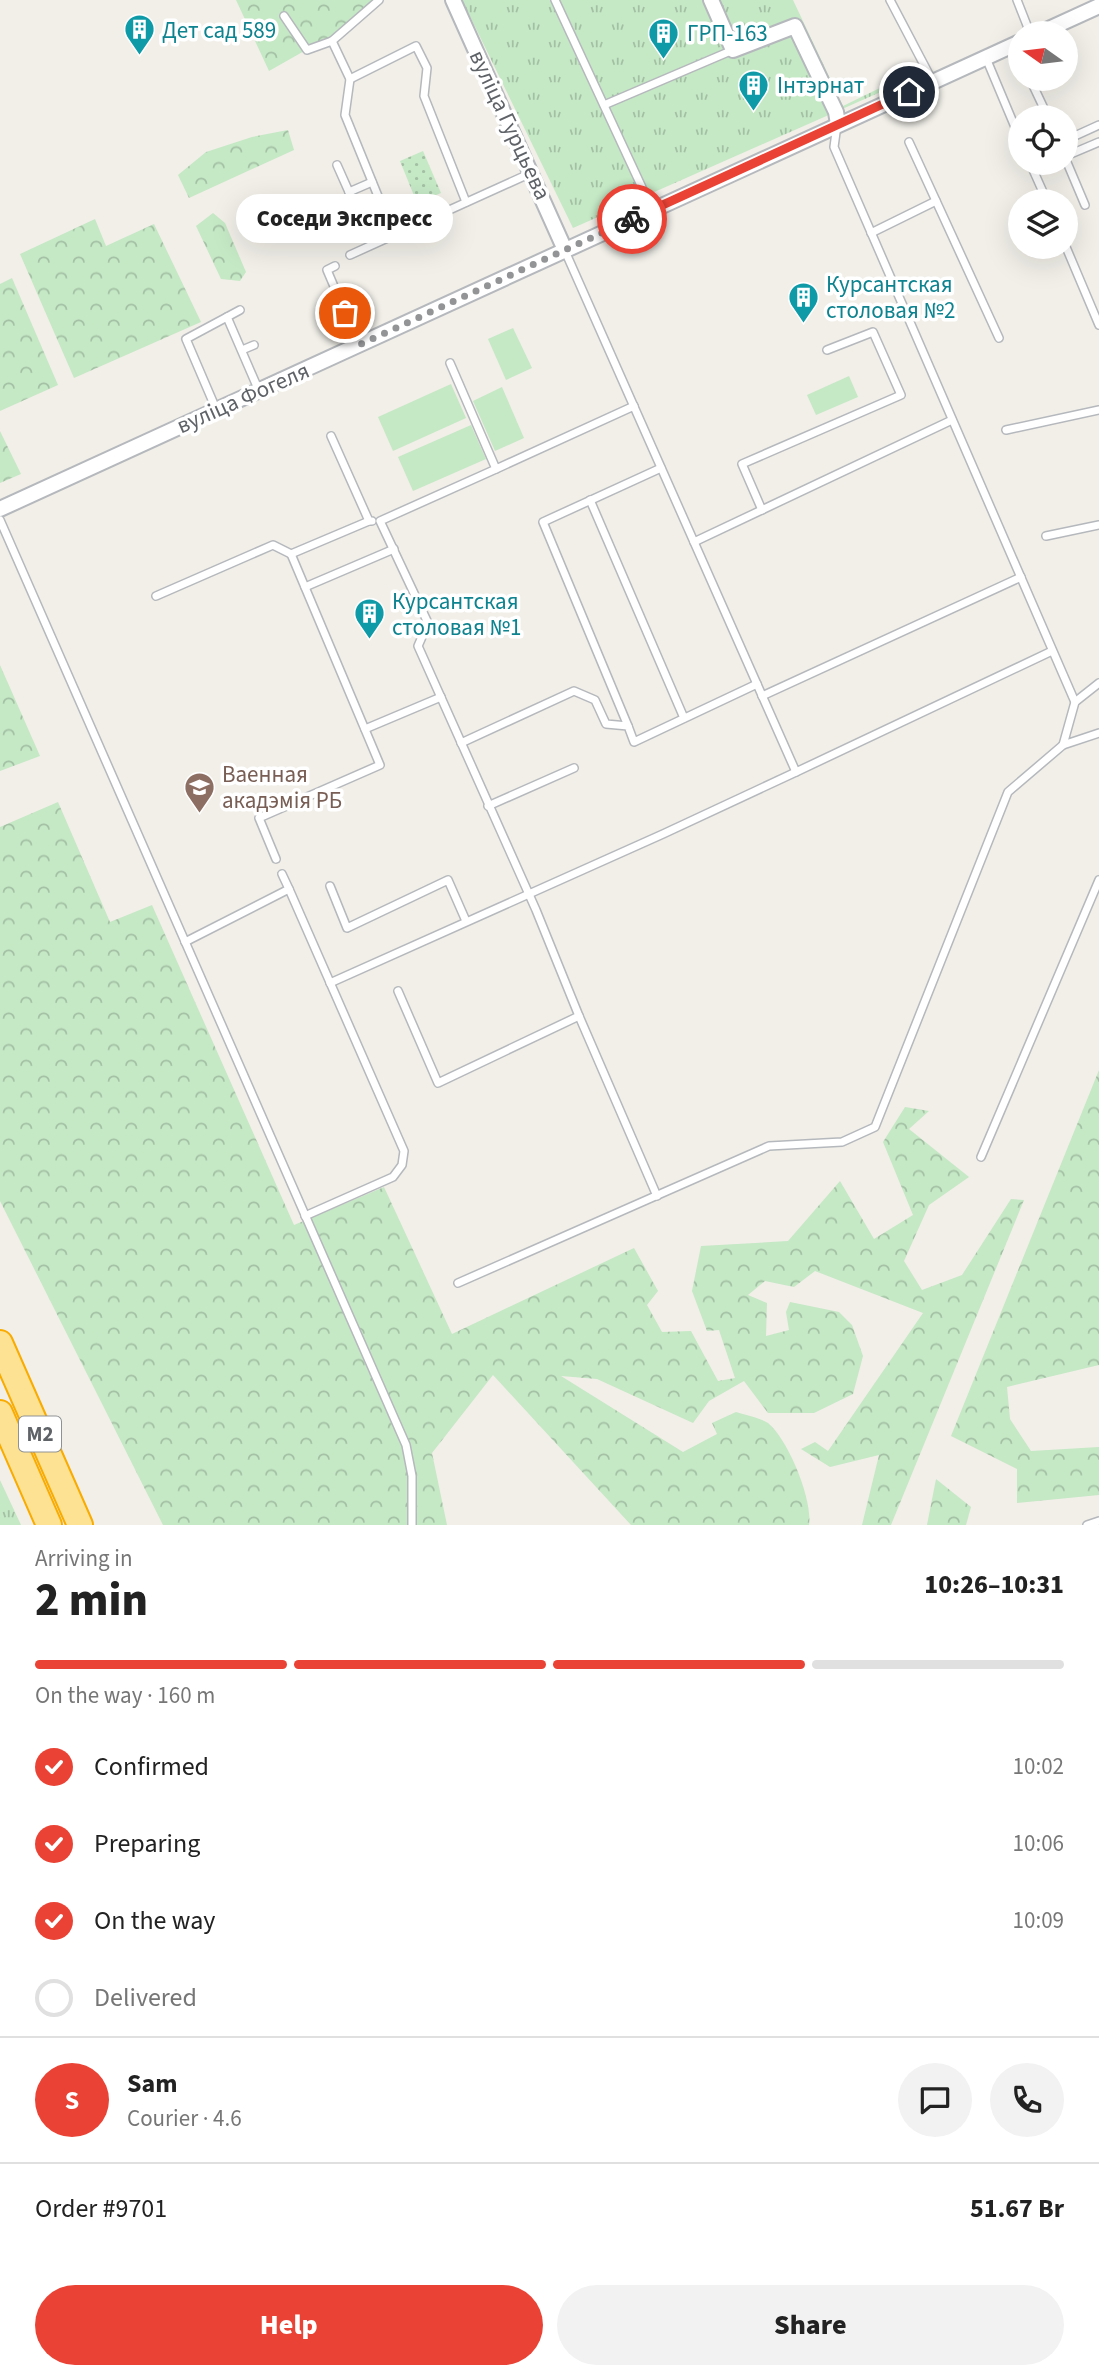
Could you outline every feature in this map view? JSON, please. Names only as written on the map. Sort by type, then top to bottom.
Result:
[{"type":"highway","name":"М2","points":[[0,1343],[80,1525]]},
{"type":"highway","name":"М2","points":[[0,1413],[49,1525]]},
{"type":"street","name":"вуліца Гурцьева","points":[[453,0],[533,172],[565,250]]},
{"type":"street","points":[[711,0],[733,50],[795,26],[836,112],[838,124]]},
{"type":"street","points":[[1066,21],[1099,6]]},
{"type":"street","name":"вуліца Фогеля","points":[[0,509],[1008,48]]},
{"type":"lane","points":[[284,16],[306,50],[332,41],[379,0]]},
{"type":"lane","points":[[555,0],[652,209]]},
{"type":"lane","points":[[890,0],[933,82]]},
{"type":"lane","points":[[1017,0],[1025,21]]},
{"type":"lane","points":[[332,41],[349,79],[345,115],[393,233]]},
{"type":"lane","points":[[349,79],[416,46],[427,68],[424,96],[466,202]]},
{"type":"lane","points":[[604,105],[733,50]]},
{"type":"lane","points":[[986,58],[1008,110]]},
{"type":"lane","points":[[838,124],[834,147],[1075,702]]},
{"type":"lane","points":[[1078,135],[1099,125]]},
{"type":"lane","points":[[909,142],[999,338]]},
{"type":"lane","points":[[1078,152],[1099,142]]},
{"type":"lane","points":[[337,165],[360,220]]},
{"type":"lane","points":[[350,254],[533,172]]},
{"type":"lane","points":[[1073,175],[1086,205]]},
{"type":"lane","points":[[349,192],[372,182]]},
{"type":"lane","points":[[871,233],[936,201]]},
{"type":"lane","points":[[565,250],[796,772]]},
{"type":"lane","points":[[1071,259],[1098,322]]},
{"type":"lane","points":[[335,266],[327,270],[359,345]]},
{"type":"lane","points":[[216,410],[186,339],[240,310]]},
{"type":"lane","points":[[227,317],[259,391]]},
{"type":"lane","points":[[762,510],[742,464],[901,395],[873,332],[827,350]]},
{"type":"lane","points":[[242,350],[254,345]]},
{"type":"lane","points":[[450,363],[496,468]]},
{"type":"lane","points":[[290,554],[369,521],[380,521],[634,406]]},
{"type":"lane","points":[[1006,430],[1099,410]]},
{"type":"lane","points":[[694,542],[953,419]]},
{"type":"lane","points":[[331,436],[369,521]]},
{"type":"lane","points":[[661,468],[543,522],[634,742],[757,684]]},
{"type":"lane","points":[[590,500],[684,718]]},
{"type":"lane","points":[[0,520],[406,1445],[412,1476],[412,1525]]},
{"type":"lane","points":[[380,521],[428,623],[418,646],[657,1196]]},
{"type":"lane","points":[[1046,536],[1099,525]]},
{"type":"lane","points":[[156,596],[273,545],[290,554],[380,765],[259,818],[276,859]]},
{"type":"lane","points":[[305,587],[394,549]]},
{"type":"lane","points":[[762,696],[1021,577]]},
{"type":"lane","points":[[330,983],[663,834],[1052,651]]},
{"type":"lane","points":[[1063,745],[1075,702],[1099,683]]},
{"type":"lane","points":[[461,744],[574,691],[595,700],[606,724],[628,726]]},
{"type":"lane","points":[[365,729],[441,697]]},
{"type":"lane","points":[[458,1283],[769,1146],[842,1142],[875,1126],[1008,792],[1063,745],[1099,733]]},
{"type":"lane","points":[[488,806],[574,768]]},
{"type":"lane","points":[[282,874],[404,1151],[402,1166],[393,1177],[305,1216]]},
{"type":"lane","points":[[330,886],[347,928],[448,880],[466,921]]},
{"type":"lane","points":[[981,1157],[1099,880]]},
{"type":"lane","points":[[185,942],[289,889]]},
{"type":"lane","points":[[398,991],[438,1083],[579,1016]]},
{"type":"lane","points":[[1087,1525],[1099,1521]]},
{"type":"green space","points":[[236,0],[379,0],[332,41],[306,50],[269,71]]},
{"type":"green space","points":[[462,0],[793,0],[843,106],[925,66],[928,71],[573,228]]},
{"type":"green space","points":[[288,130],[294,150],[189,198],[178,175],[206,152],[252,137]]},
{"type":"green space","points":[[423,151],[441,193],[417,203],[400,161]]},
{"type":"green space","points":[[213,213],[225,223],[246,272],[240,281],[221,279],[196,226]]},
{"type":"green space","points":[[95,219],[106,246],[154,224],[201,322],[74,378],[20,254]]},
{"type":"green space","points":[[12,278],[58,385],[0,411],[0,284]]},
{"type":"green space","points":[[513,328],[532,368],[506,380],[488,339]]},
{"type":"green space","points":[[849,376],[858,397],[816,415],[807,395]]},
{"type":"green space","points":[[451,384],[466,418],[393,451],[378,417]]},
{"type":"green space","points":[[502,387],[524,438],[495,451],[473,401]]},
{"type":"green space","points":[[471,425],[486,459],[413,491],[398,457]]},
{"type":"green space","points":[[0,431],[21,474],[0,483]]},
{"type":"green space","points":[[0,665],[40,756],[0,771]]},
{"type":"green space","points":[[58,802],[110,922],[152,905],[294,1225],[384,1187],[452,1334],[634,1248],[658,1291],[647,1305],[662,1332],[691,1331],[718,1381],[735,1378],[719,1330],[707,1331],[692,1291],[701,1246],[788,1241],[840,1181],[874,1239],[913,1215],[883,1142],[905,1107],[929,1111],[909,1129],[969,1177],[929,1205],[904,1261],[922,1290],[962,1275],[1011,1199],[1024,1200],[891,1525],[862,1525],[879,1455],[830,1467],[801,1449],[815,1442],[828,1451],[923,1313],[815,1271],[794,1287],[765,1281],[748,1295],[767,1303],[766,1336],[789,1330],[786,1312],[790,1302],[839,1312],[852,1325],[863,1356],[853,1394],[814,1413],[768,1413],[744,1381],[709,1401],[693,1423],[597,1379],[561,1376],[683,1452],[717,1434],[712,1423],[736,1412],[768,1423],[783,1442],[798,1471],[807,1501],[809,1525],[631,1525],[493,1375],[432,1453],[447,1525],[163,1525],[0,1201],[0,827]]},
{"type":"green space","points":[[1099,1070],[1099,1365],[1007,1387],[1010,1419],[1031,1451],[1099,1447],[1099,1495],[1017,1503],[1017,1469],[951,1436]]},
{"type":"green space","points":[[936,1479],[971,1507],[966,1525],[927,1525]]},
{"type":"green space","points":[[0,1480],[21,1525],[0,1525]]},
{"type":"way so far","points":[[345,313],[359,345],[632,219]]},
{"type":"place","name":"Дет сад 589","points":[[139,57]]},
{"type":"place","name":"ГРП-163","points":[[664,60]]},
{"type":"place","name":"Інтэрнат","points":[[754,112]]},
{"type":"place","name":"Соседи Экспресс","points":[[345,313]]},
{"type":"place","name":"Курсантская столовая №2","points":[[803,324]]},
{"type":"place","name":"Курсантская столовая №1","points":[[369,641]]},
{"type":"place","name":"Ваенная акадэмія РБ","points":[[199,814]]},
{"type":"route","points":[[632,219],[909,92]]}]
